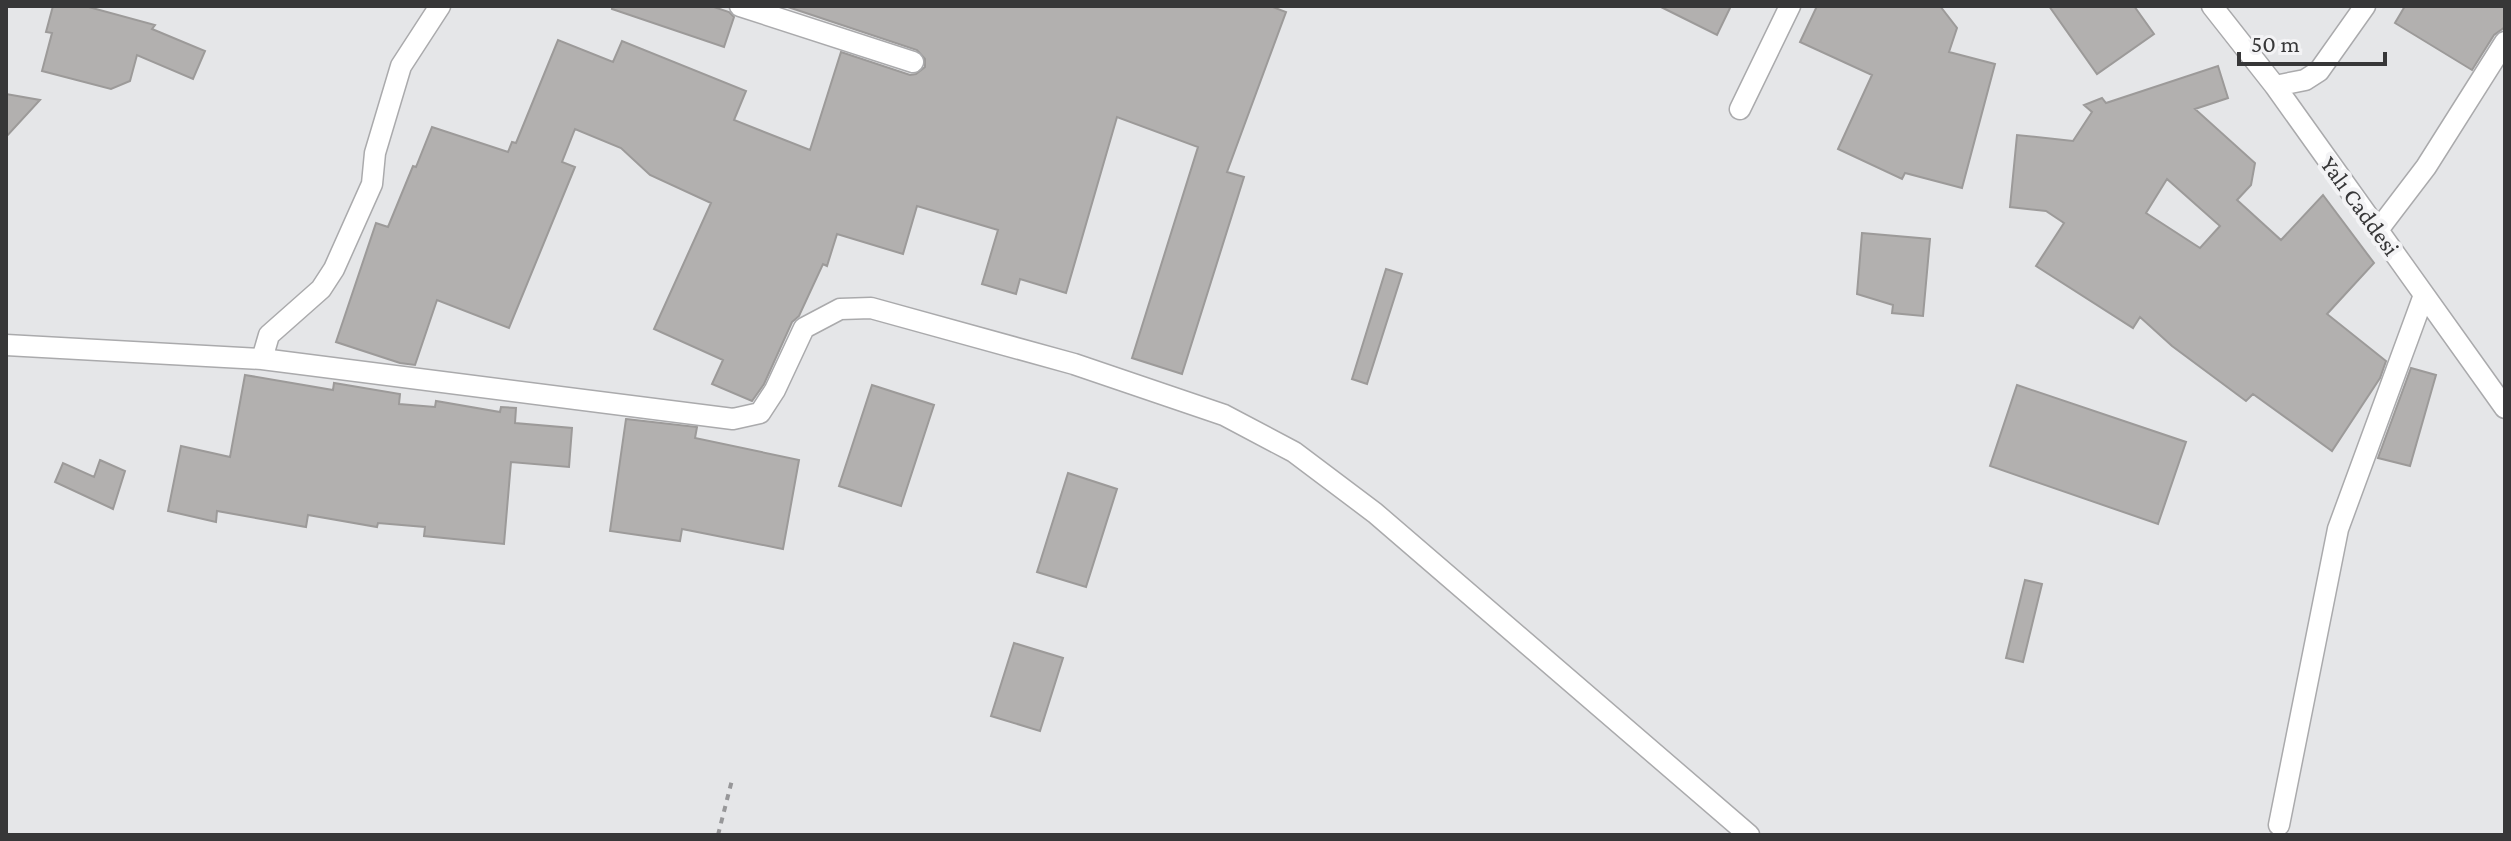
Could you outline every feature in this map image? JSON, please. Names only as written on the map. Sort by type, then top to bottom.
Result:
[{"type":"street","points":[[262,359],[269,335],[321,289],[334,269],[372,184],[375,153],[401,66],[440,6]]},
{"type":"street","points":[[740,6],[913,62]]},
{"type":"street","points":[[1740,109],[1790,6]]},
{"type":"street","name":"Yalı Caddesi","points":[[2212,6],[2275,86],[2505,408]]},
{"type":"street","points":[[2275,86],[2305,80],[2319,71],[2365,6]]},
{"type":"street","points":[[2378,230],[2426,167],[2505,42]]},
{"type":"street","points":[[2279,825],[2338,529],[2424,295]]},
{"type":"street","points":[[6,345],[262,359],[733,419],[760,413],[775,390],[804,328],[840,309],[871,308],[1074,364],[1224,415],[1294,452],[1375,513],[1749,835]]},
{"type":"path","points":[[718,835],[732,780]]},
{"type":"building","points":[[53,6],[85,6],[155,25],[152,29],[205,51],[193,79],[137,55],[130,81],[111,89],[42,71],[52,33],[46,32]]},
{"type":"building","points":[[612,6],[711,6],[734,17],[724,47],[612,9]]},
{"type":"building","points":[[785,6],[1270,6],[1286,12],[1227,172],[1244,177],[1182,374],[1132,358],[1198,147],[1117,117],[1066,293],[1020,279],[1016,294],[982,284],[998,230],[917,206],[903,254],[837,234],[827,266],[823,264],[764,384],[752,401],[712,384],[723,360],[654,329],[711,203],[650,175],[621,148],[575,129],[562,162],[575,167],[509,328],[437,300],[415,365],[336,342],[376,223],[388,227],[432,127],[508,152],[512,142],[516,143],[558,40],[613,62],[622,41],[746,91],[734,120],[810,150],[841,52],[910,75],[925,67],[925,59],[917,50]]},
{"type":"building","points":[[1659,6],[1731,6],[1717,35]]},
{"type":"building","points":[[1817,6],[1940,6],[1957,28],[1949,52],[1995,64],[1962,188],[1905,173],[1902,179],[1838,149],[1872,75],[1800,42]]},
{"type":"building","points":[[2049,6],[2134,6],[2154,34],[2097,74]]},
{"type":"building","points":[[2405,6],[2505,6],[2505,27],[2494,35],[2472,70],[2395,23]]},
{"type":"building","points":[[2218,66],[2228,98],[2195,109],[2255,163],[2251,185],[2237,200],[2281,240],[2323,195],[2374,263],[2327,314],[2386,361],[2380,378],[2332,451],[2253,394],[2246,401],[2172,346],[2140,317],[2133,328],[2036,266],[2064,223],[2046,211],[2010,207],[2017,135],[2073,141],[2092,112],[2084,105],[2102,98],[2106,103]],"holes":[[[2167,179],[2220,226],[2200,248],[2146,213]]]},
{"type":"building","points":[[6,94],[40,100],[6,137]]},
{"type":"building","points":[[1862,233],[1930,239],[1923,316],[1892,313],[1893,305],[1857,294]]},
{"type":"building","points":[[1386,269],[1402,274],[1367,384],[1352,379]]},
{"type":"building","points":[[2411,368],[2436,375],[2410,466],[2378,458]]},
{"type":"building","points":[[245,375],[333,390],[334,383],[400,394],[399,404],[435,407],[436,401],[500,412],[501,407],[516,408],[515,423],[572,428],[569,467],[511,462],[504,544],[424,536],[425,527],[378,523],[377,527],[308,515],[306,527],[217,511],[216,522],[168,511],[181,446],[230,457]]},
{"type":"building","points":[[872,385],[934,405],[901,506],[839,486]]},
{"type":"building","points":[[2017,385],[2186,442],[2158,524],[1990,466]]},
{"type":"building","points":[[626,419],[697,427],[695,438],[799,460],[783,549],[682,529],[680,541],[610,531]]},
{"type":"building","points":[[100,460],[125,471],[113,509],[55,482],[63,463],[94,477]]},
{"type":"building","points":[[1068,473],[1117,489],[1086,587],[1037,572]]},
{"type":"building","points":[[2025,580],[2042,584],[2023,662],[2006,658]]},
{"type":"building","points":[[1014,643],[1063,658],[1040,731],[991,716]]}]
